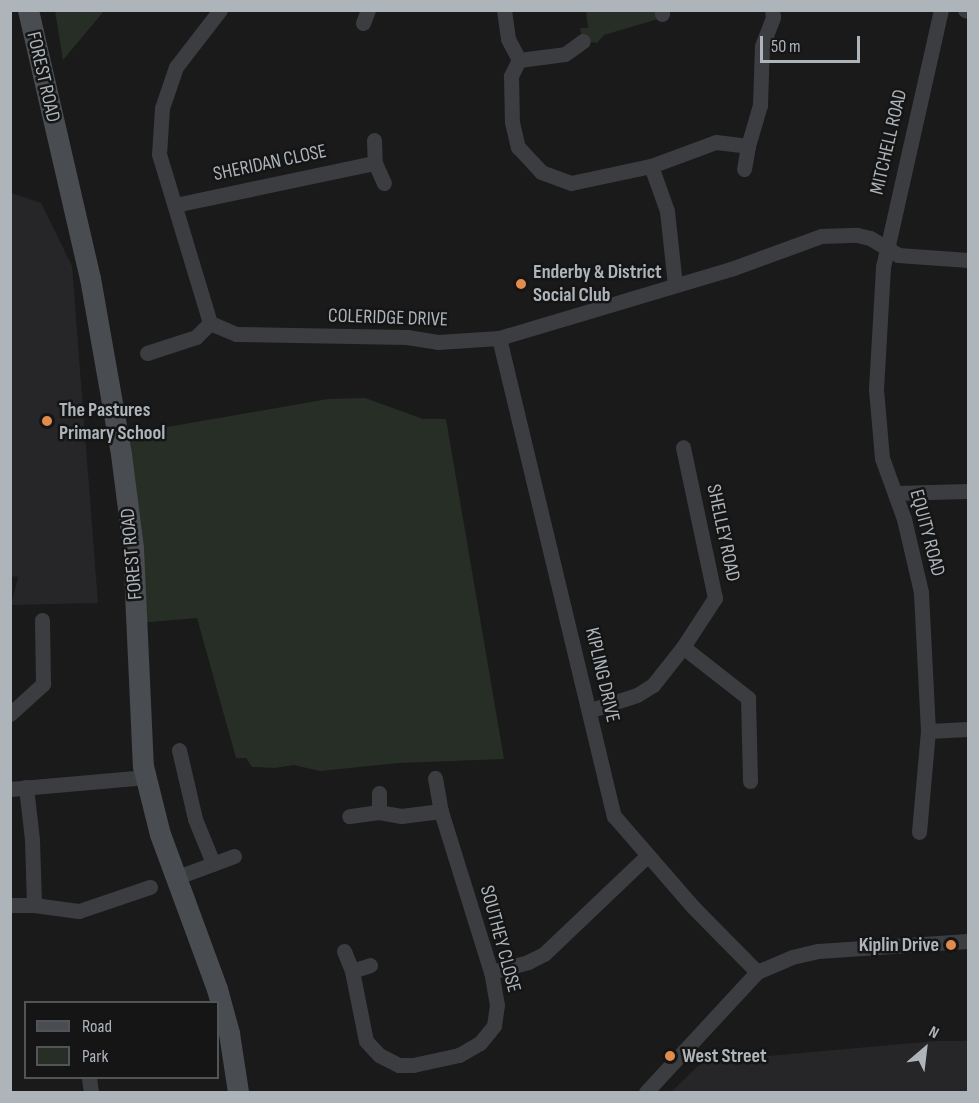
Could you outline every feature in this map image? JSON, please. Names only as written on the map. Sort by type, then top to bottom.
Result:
[{"type":"street","name":"FOREST ROAD","points":[[28,10],[90,278],[121,454],[133,548],[140,719],[146,777],[160,834],[217,989],[229,1033],[238,1092]]},
{"type":"street","points":[[147,353],[196,337],[210,323],[159,154],[162,108],[176,67],[220,10]]},
{"type":"street","points":[[504,10],[508,39],[519,60]]},
{"type":"street","points":[[744,169],[760,105],[762,46],[773,17],[772,10]]},
{"type":"street","name":"MITCHELL ROAD","points":[[887,248],[941,10]]},
{"type":"street","points":[[519,60],[565,54],[587,37]]},
{"type":"street","points":[[519,60],[511,76],[513,123],[518,147],[541,172],[571,183],[651,166],[716,142],[748,146]]},
{"type":"street","points":[[374,140],[375,163],[384,183]]},
{"type":"street","name":"SHERIDAN CLOSE","points":[[174,205],[375,163]]},
{"type":"street","points":[[651,166],[667,211],[675,285]]},
{"type":"street","name":"COLERIDGE DRIVE","points":[[210,323],[236,334],[407,337],[438,342],[499,338],[731,269],[821,236],[857,235],[898,255],[969,260]]},
{"type":"street","name":"EQUITY ROAD","points":[[887,248],[883,267],[876,389],[882,458],[895,493],[921,591],[928,731],[919,832]]},
{"type":"street","name":"KIPLING DRIVE","points":[[499,338],[591,710],[595,737],[614,816],[647,856],[757,972]]},
{"type":"street","name":"SHELLEY ROAD","points":[[591,710],[637,695],[653,686],[683,647],[715,598],[683,447]]},
{"type":"street","points":[[895,493],[969,491]]},
{"type":"street","points":[[10,714],[43,684],[42,620]]},
{"type":"street","points":[[683,647],[748,698],[750,781]]},
{"type":"street","points":[[928,731],[969,729]]},
{"type":"street","points":[[179,750],[195,819],[213,863]]},
{"type":"street","points":[[34,905],[32,840],[18,788],[146,777]]},
{"type":"street","name":"SOUTHEY CLOSE","points":[[344,951],[352,971],[366,1041],[379,1055],[399,1065],[414,1065],[459,1055],[480,1043],[494,1026],[497,1005],[490,972],[441,811],[435,778]]},
{"type":"street","points":[[380,793],[380,812]]},
{"type":"street","points":[[349,816],[380,812],[401,816],[441,811]]},
{"type":"street","points":[[175,878],[234,856]]},
{"type":"street","points":[[490,972],[528,962],[544,954],[647,856]]},
{"type":"street","points":[[10,906],[34,905],[79,911],[150,886]]},
{"type":"street","points":[[646,1092],[757,972],[792,957],[818,951],[969,941]]},
{"type":"street","points":[[352,971],[370,965]]},
{"type":"shaded area","name":"The Pastures Primary School","points":[[11,193],[41,203],[72,266],[98,603],[11,605],[18,577],[10,576]]},
{"type":"shaded area","points":[[936,1041],[968,1041],[968,1092],[671,1092],[702,1062]]},
{"type":"green space","points":[[55,11],[104,11],[63,60]]},
{"type":"green space","points":[[586,11],[662,11],[658,19],[604,35],[597,43],[583,41],[580,28],[588,28]]},
{"type":"green space","points":[[365,398],[423,419],[446,419],[504,759],[399,763],[320,771],[294,765],[275,768],[252,767],[246,758],[236,758],[197,618],[138,623],[127,434],[328,399]]},
{"type":"place","name":"Enderby & District Social Club","points":[[521,284]]},
{"type":"place","name":"The Pastures Primary School","points":[[47,421]]},
{"type":"place","name":"Kiplin Drive","points":[[951,945]]},
{"type":"place","name":"West Street","points":[[670,1056]]}]
